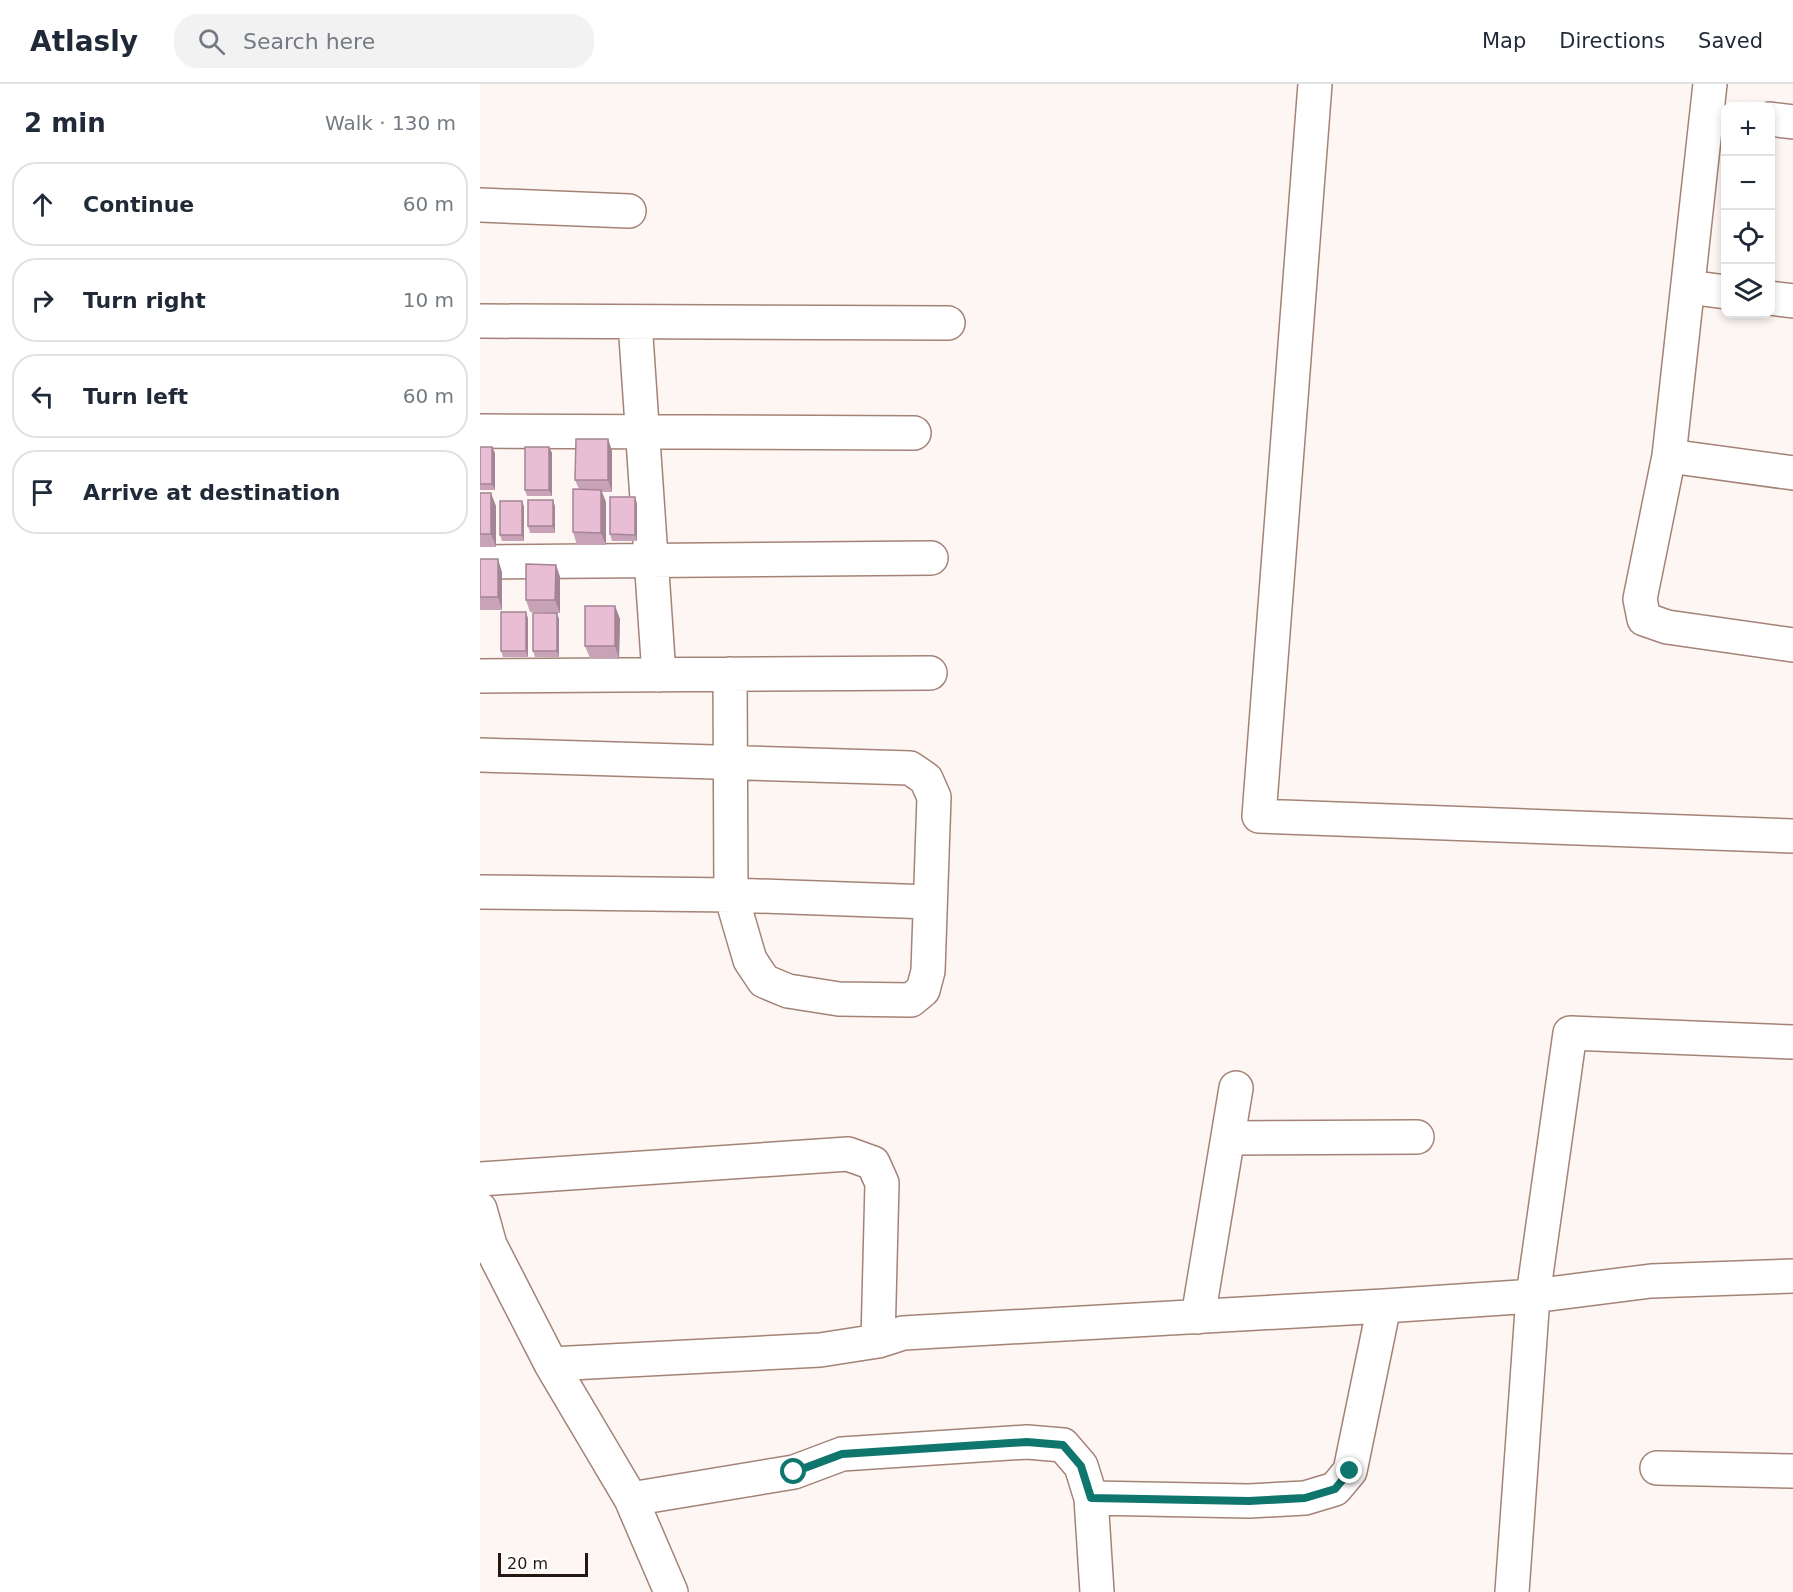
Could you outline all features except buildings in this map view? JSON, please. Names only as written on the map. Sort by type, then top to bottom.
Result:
[{"type":"street","points":[[1315,84],[1259,816],[1793,836]]},
{"type":"street","points":[[1714,102],[1688,287],[1669,456],[1640,599],[1644,619],[1667,627],[1793,645]]},
{"type":"street","points":[[1775,120],[1793,122]]},
{"type":"street","points":[[480,205],[629,211]]},
{"type":"street","points":[[1688,287],[1721,291]]},
{"type":"street","points":[[1775,299],[1793,301]]},
{"type":"street","points":[[480,321],[948,323]]},
{"type":"street","points":[[635,322],[659,675]]},
{"type":"street","points":[[480,430],[914,433]]},
{"type":"street","points":[[1669,456],[1793,473]]},
{"type":"street","points":[[480,562],[931,558]]},
{"type":"street","points":[[480,676],[930,673]]},
{"type":"street","points":[[480,755],[730,762],[910,768],[926,779],[934,797],[928,971],[923,990],[911,1000],[839,999],[788,991],[764,981],[750,960],[731,895],[730,762],[730,674]]},
{"type":"street","points":[[480,892],[731,895],[930,902]]},
{"type":"street","points":[[1512,1592],[1533,1296],[1570,1033],[1793,1042]]},
{"type":"street","points":[[1198,1317],[1236,1088]]},
{"type":"street","points":[[1228,1138],[1417,1137]]},
{"type":"street","points":[[480,1179],[848,1154],[873,1163],[882,1183],[878,1341]]},
{"type":"street","points":[[480,1209],[490,1245],[551,1364],[631,1499],[671,1592]]},
{"type":"street","points":[[551,1364],[820,1350],[878,1341],[903,1333],[1533,1296],[1651,1281],[1793,1276]]},
{"type":"street","points":[[1091,1498],[1249,1501],[1305,1498],[1335,1489],[1350,1471],[1384,1306]]},
{"type":"street","points":[[631,1499],[794,1472],[842,1454],[1027,1442],[1063,1445],[1081,1466],[1091,1498],[1097,1592]]},
{"type":"street","points":[[1657,1468],[1793,1471]]},
{"type":"route","points":[[794,1472],[842,1454],[1027,1442],[1063,1445],[1081,1466],[1091,1498],[1249,1501],[1305,1498],[1335,1489],[1350,1471]]}]
